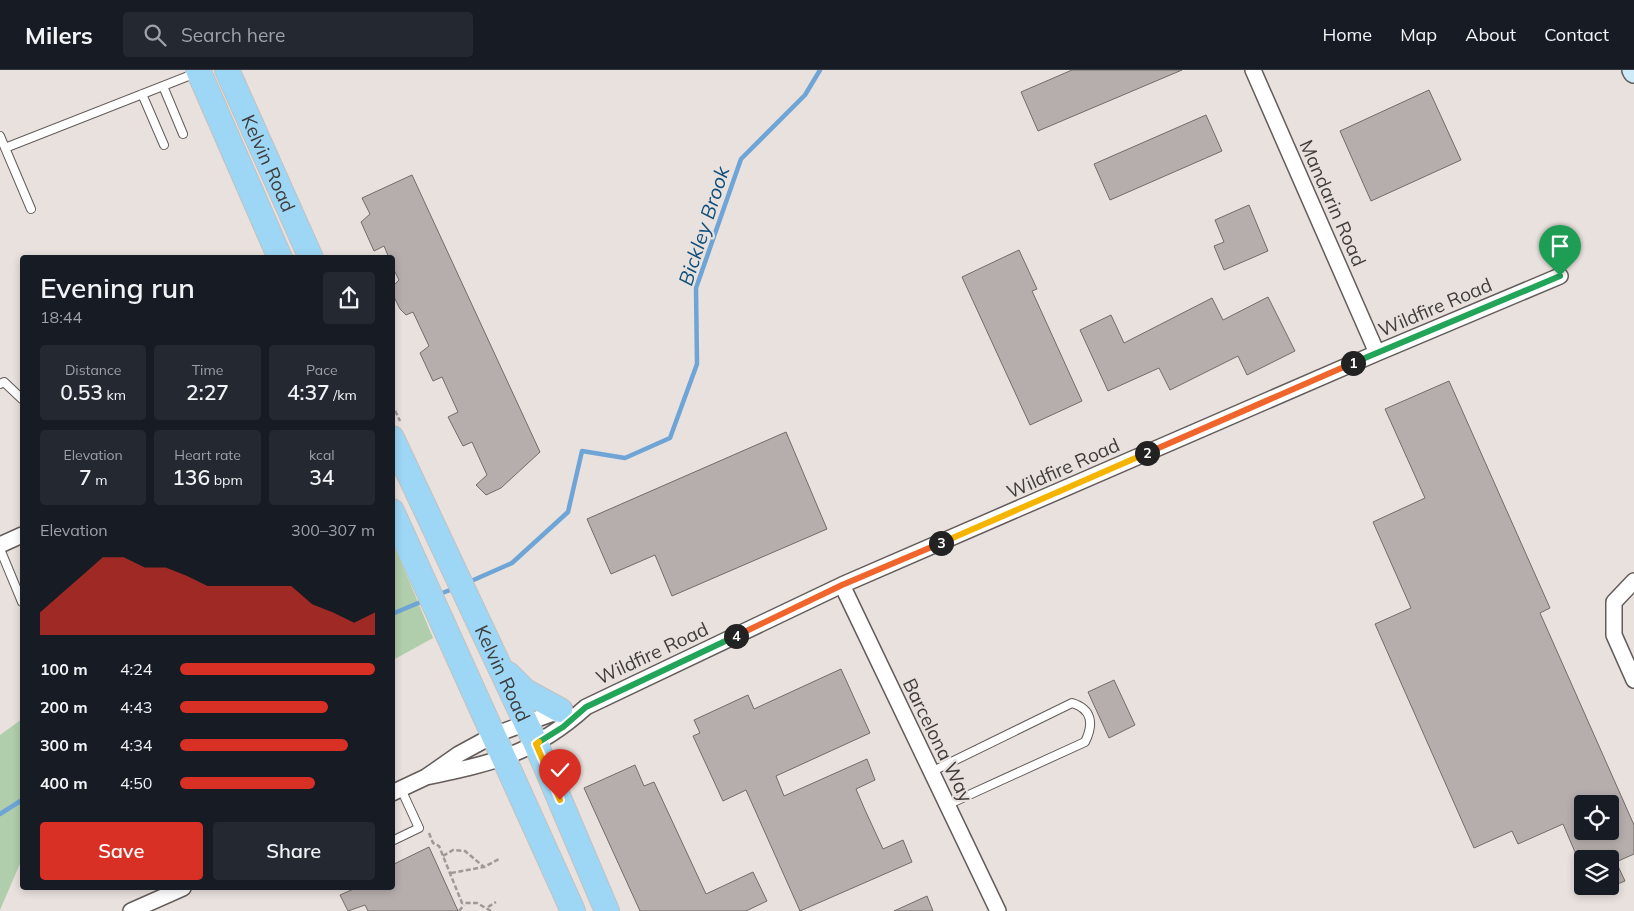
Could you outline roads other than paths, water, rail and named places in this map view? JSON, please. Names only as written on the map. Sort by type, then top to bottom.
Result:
[{"type":"main road","name":"Kelvin Road","points":[[227,70],[310,255]]},
{"type":"main road","name":"Kelvin Road","points":[[199,71],[279,255]]},
{"type":"main road","points":[[253,194],[276,183]]},
{"type":"main road","name":"Kelvin Road","points":[[398,433],[536,744],[607,911]]},
{"type":"main road","name":"Kelvin Road","points":[[395,518],[573,911]]},
{"type":"main road","points":[[500,666],[526,691],[560,710]]},
{"type":"street","name":"Mandarin Road","points":[[1253,70],[1377,353]]},
{"type":"street","name":"Wildfire Road","points":[[397,791],[426,778],[504,758],[536,744],[563,727],[586,707],[842,585],[1377,353],[1560,276]]},
{"type":"street","points":[[0,546],[20,536]]},
{"type":"street","points":[[1634,581],[1614,602],[1614,635],[1634,680]]},
{"type":"street","name":"Barcelona Way","points":[[842,585],[998,911]]},
{"type":"street","name":"Wildfire Road","points":[[426,778],[459,754],[494,736],[560,710],[586,707]]},
{"type":"street","points":[[131,911],[178,890]]},
{"type":"lane","points":[[5,148],[199,71]]},
{"type":"lane","points":[[163,86],[183,134]]},
{"type":"lane","points":[[142,94],[164,145]]},
{"type":"lane","points":[[0,136],[31,209]]},
{"type":"lane","points":[[0,384],[4,382],[20,398]]},
{"type":"lane","points":[[0,550],[20,597]]},
{"type":"lane","points":[[931,772],[1072,704],[1082,706],[1090,716],[1091,730],[1085,742],[947,805]]},
{"type":"lane","points":[[395,840],[419,828],[397,791]]},
{"type":"waterway","name":"Bickley Brook","points":[[469,582],[512,563],[568,512],[582,451],[625,458],[670,438],[697,364],[696,288],[741,159],[805,95],[820,70]]},
{"type":"waterway","name":"Bickley Brook","points":[[440,594],[455,588]]},
{"type":"waterway","name":"Bickley Brook","points":[[395,613],[423,601]]},
{"type":"waterway","name":"Bickley Brook","points":[[0,814],[20,801]]}]
